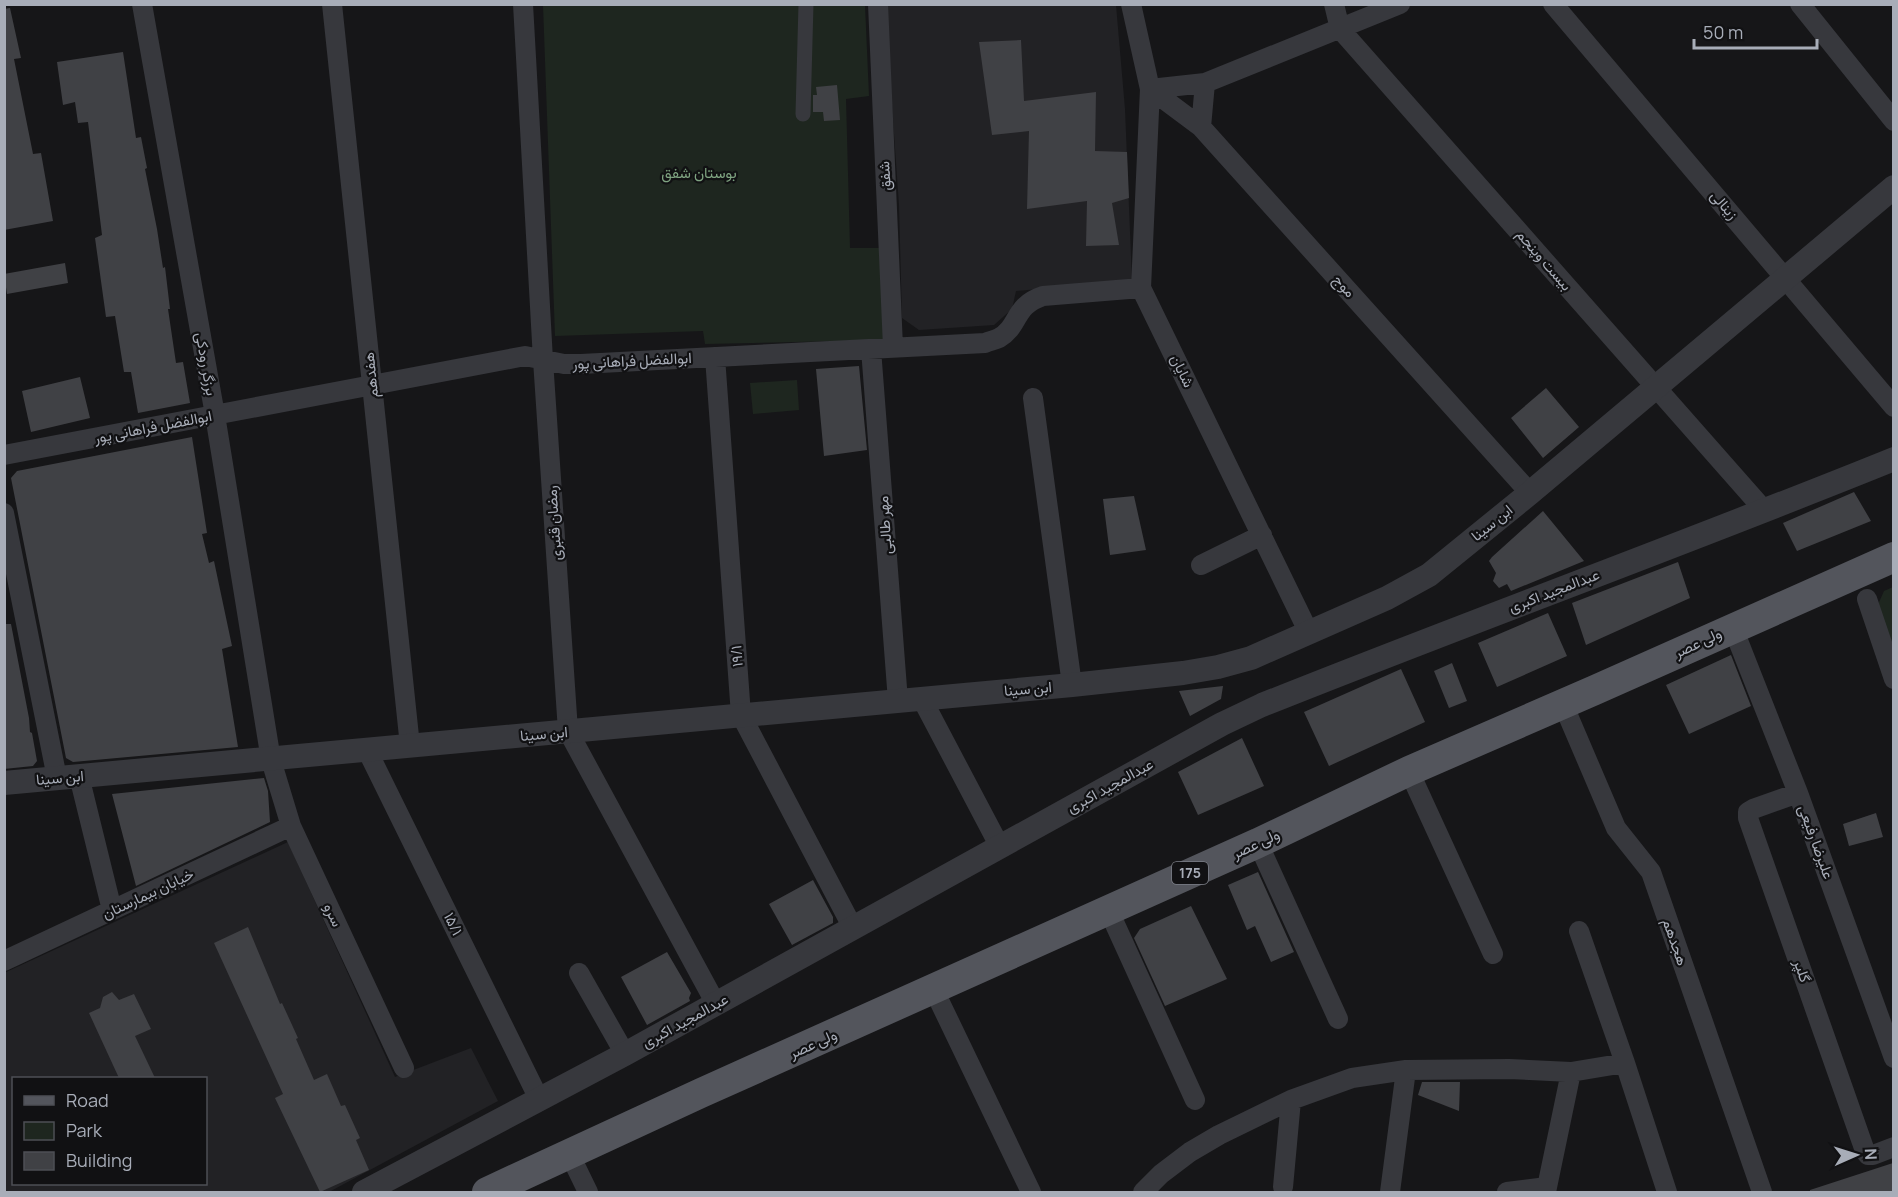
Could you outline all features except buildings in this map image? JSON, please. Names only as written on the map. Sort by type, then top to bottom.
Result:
[{"type":"main road","name":"ولی عصر","points":[[488,1192],[701,1093],[1258,843],[1409,771],[1893,557]]},
{"type":"street","name":"برزگر رودکی","points":[[142,4],[215,415],[271,760]]},
{"type":"street","name":"هفدهم","points":[[332,4],[410,746]]},
{"type":"street","name":"رمضان قنبری","points":[[523,4],[543,360],[568,731],[716,1004]]},
{"type":"street","points":[[803,114],[806,4]]},
{"type":"street","name":"شفق","points":[[878,4],[893,347]]},
{"type":"street","name":"شایان","points":[[1131,4],[1150,89],[1141,288],[1309,633]]},
{"type":"street","name":"بیست وپنجم","points":[[1334,4],[1340,29],[1765,511]]},
{"type":"street","points":[[1150,89],[1205,83],[1400,4]]},
{"type":"street","name":"زینالی","points":[[1552,4],[1786,277],[1893,406]]},
{"type":"street","points":[[1800,4],[1893,121]]},
{"type":"street","points":[[1202,127],[1205,83]]},
{"type":"street","name":"موج","points":[[1150,89],[1202,127],[1530,493]]},
{"type":"street","name":"ابن سینا","points":[[4,783],[1072,685],[1218,667],[1251,658],[1387,598],[1429,575],[1530,493],[1893,187]]},
{"type":"street","name":"ابوالفضل فراهانی پور","points":[[4,455],[525,356],[581,364],[985,343],[1000,338],[1024,305],[1034,299],[1043,296],[1141,288]]},
{"type":"street","name":"مهر طالبی","points":[[871,349],[898,701]]},
{"type":"street","name":"۱۹/۱","points":[[716,357],[741,716],[853,928]]},
{"type":"street","points":[[1033,398],[1072,685]]},
{"type":"street","name":"عبدالمجید اکبری","points":[[364,1192],[625,1054],[1222,724],[1262,705],[1765,511],[1893,459]]},
{"type":"street","points":[[4,513],[68,777],[112,910]]},
{"type":"street","points":[[1201,565],[1262,535]]},
{"type":"street","points":[[1867,598],[1893,679]]},
{"type":"street","name":"علیرضا رفیعی","points":[[1732,628],[1798,793],[1893,1058]]},
{"type":"street","points":[[922,699],[1000,847]]},
{"type":"street","name":"هجدهم","points":[[1563,704],[1616,828],[1651,872],[1762,1192]]},
{"type":"street","name":"۱۵/۱","points":[[367,750],[539,1099]]},
{"type":"street","name":"سرو","points":[[271,760],[291,826],[404,1068]]},
{"type":"street","points":[[1409,771],[1493,954]]},
{"type":"street","name":"گلپر","points":[[1798,793],[1753,809],[1748,812],[1748,818],[1865,1151],[1868,1155],[1873,1155],[1893,1148]]},
{"type":"street","name":"خیابان بیمارستان","points":[[4,962],[291,826]]},
{"type":"street","points":[[1258,843],[1338,1019]]},
{"type":"street","points":[[1108,909],[1195,1100]]},
{"type":"street","points":[[1579,931],[1668,1192]]},
{"type":"street","points":[[579,973],[625,1054]]},
{"type":"street","points":[[934,990],[1031,1192]]},
{"type":"street","points":[[1143,1192],[1161,1174],[1219,1134],[1291,1100],[1352,1078],[1406,1070],[1509,1069],[1571,1072],[1625,1063]]},
{"type":"street","points":[[1390,1192],[1406,1070]]},
{"type":"street","points":[[1507,1192],[1546,1190],[1571,1072]]},
{"type":"street","points":[[1283,1187],[1291,1100]]},
{"type":"street","points":[[570,1155],[588,1192]]},
{"type":"shaded area","points":[[885,5],[1116,5],[1125,109],[1132,281],[1016,291],[1012,309],[994,325],[919,330],[902,318],[899,205]]},
{"type":"shaded area","points":[[288,842],[395,1077],[471,1048],[498,1101],[329,1192],[5,1192],[4,973]]},
{"type":"green space","name":"بوستان شفق","points":[[543,5],[865,5],[869,96],[846,99],[850,248],[879,248],[885,340],[705,344],[703,331],[555,336]]},
{"type":"green space","points":[[797,380],[799,410],[753,414],[750,383]]},
{"type":"green space","points":[[1893,587],[1893,660],[1876,609],[1884,591]]}]
